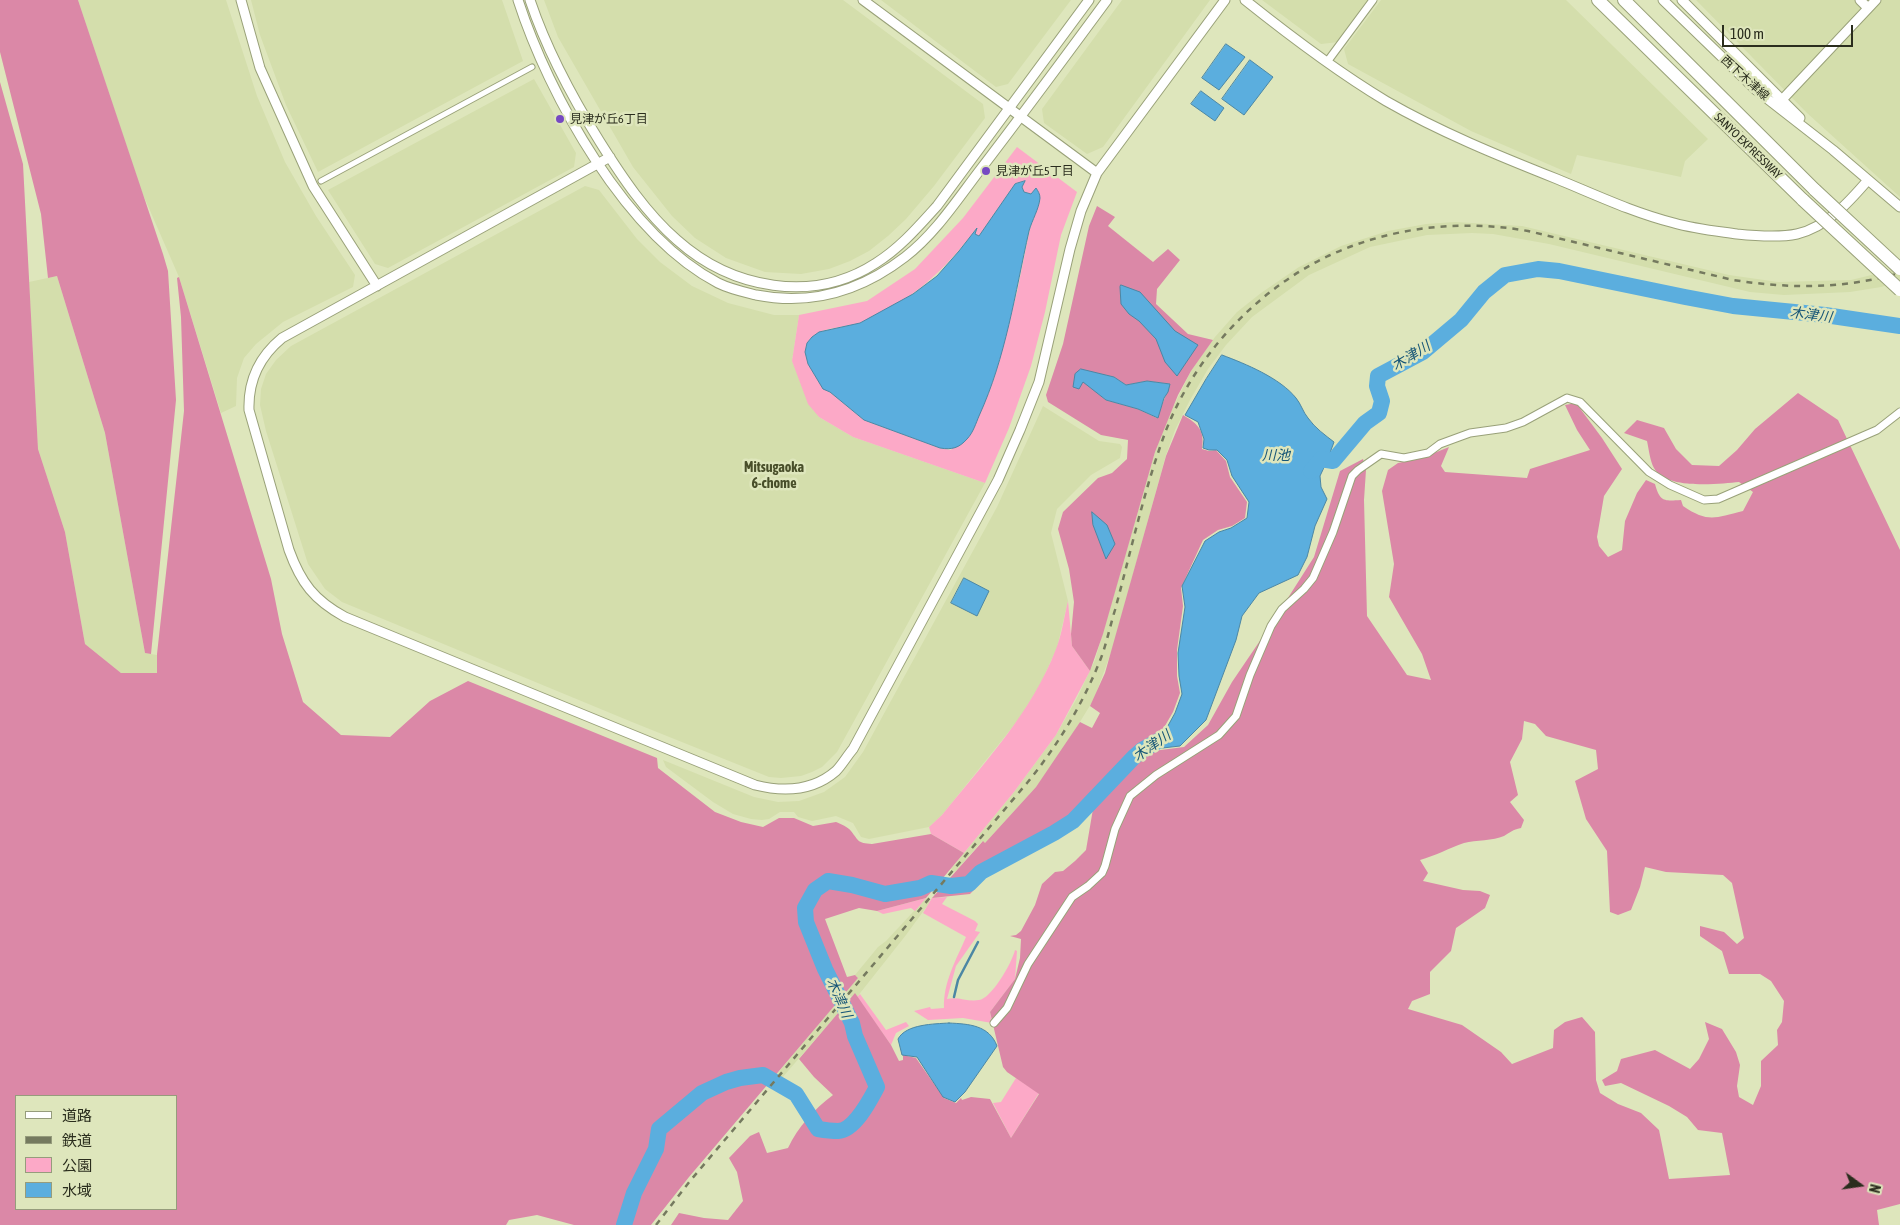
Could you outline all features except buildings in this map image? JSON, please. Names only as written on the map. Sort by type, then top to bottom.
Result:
[{"type":"highway","name":"SANYO EXPRESSWAY","points":[[1598,0],[1803,200],[1900,290]]},
{"type":"highway","name":"SANYO EXPRESSWAY","points":[[1624,0],[1815,190],[1900,269]]},
{"type":"street","points":[[240,0],[260,68],[313,186],[377,286]]},
{"type":"street","points":[[518,0],[543,65],[598,164],[644,224],[668,248],[720,284],[771,298],[796,299],[819,297],[853,288],[882,273],[928,237],[1020,118],[1107,0]]},
{"type":"street","points":[[530,0],[553,59],[579,108],[626,182],[654,217],[677,240],[703,260],[723,272],[775,287],[796,288],[823,285],[848,277],[875,264],[898,248],[937,206],[1089,0]]},
{"type":"street","points":[[863,0],[1097,174]]},
{"type":"street","points":[[610,157],[282,338],[268,350],[257,365],[248,395],[252,425],[289,550],[297,572],[314,593],[332,610],[345,617],[755,785],[783,790],[802,788],[820,782],[837,770],[853,749],[998,480],[1039,382],[1070,248],[1081,211],[1097,174],[1224,0]]},
{"type":"street","points":[[1245,0],[1327,62],[1387,101],[1439,128],[1513,162],[1645,214],[1706,230],[1772,236],[1797,234],[1819,226],[1847,204],[1868,180]]},
{"type":"street","points":[[1327,62],[1373,0]]},
{"type":"street","name":"西下木津線","points":[[1663,0],[1756,90],[1779,103]]},
{"type":"street","name":"西下木津線","points":[[1682,0],[1779,103],[1900,207]]},
{"type":"street","points":[[1860,0],[1868,8]]},
{"type":"street","points":[[1779,103],[1876,0]]},
{"type":"street","points":[[320,181],[532,67]]},
{"type":"street","points":[[994,1023],[1007,1008],[1028,964],[1072,897],[1102,873],[1115,829],[1130,796],[1156,775],[1219,735],[1236,716],[1250,675],[1271,626],[1282,609],[1313,578],[1333,532],[1352,476],[1381,454],[1404,458],[1428,453],[1440,444],[1470,433],[1506,428],[1523,422],[1567,398],[1580,402],[1649,472],[1670,485],[1704,500],[1718,499],[1877,430],[1900,412]]},
{"type":"shaded area","points":[[0,0],[78,0],[168,271],[176,400],[151,654],[145,653],[105,433],[57,276],[48,278],[41,214],[0,52]]},
{"type":"shaded area","points":[[78,0],[226,0],[257,96],[285,162],[316,216],[355,275],[353,287],[283,322],[256,344],[244,358],[237,378],[236,406],[221,413],[179,277],[141,190]]},
{"type":"shaded area","points":[[251,0],[502,0],[523,61],[318,172],[286,105],[260,35]]},
{"type":"shaded area","points":[[544,0],[843,0],[983,104],[985,118],[934,186],[906,219],[869,251],[829,269],[801,274],[765,272],[726,258],[695,238],[672,216],[633,167],[558,37]]},
{"type":"shaded area","points":[[881,0],[1071,0],[1008,84],[996,87]]},
{"type":"shaded area","points":[[1122,0],[1210,0],[1103,147],[1087,154],[1044,123],[1042,109]]},
{"type":"shaded area","points":[[1262,0],[1368,0],[1338,42],[1321,44]]},
{"type":"shaded area","points":[[1381,0],[1566,0],[1708,139],[1685,161],[1681,177],[1577,155],[1571,174],[1471,131],[1348,64],[1344,49]]},
{"type":"shaded area","points":[[1696,0],[1900,0],[1900,197],[1807,113]]},
{"type":"shaded area","points":[[534,79],[576,153],[574,167],[388,268],[375,264],[328,190]]},
{"type":"shaded area","points":[[0,82],[23,164],[38,449],[65,532],[85,644],[121,673],[157,673],[157,654],[184,411],[181,317],[177,278],[179,277],[271,579],[282,634],[303,702],[341,735],[390,737],[430,701],[468,681],[657,758],[658,768],[715,812],[741,822],[763,827],[779,818],[794,818],[813,826],[836,822],[848,828],[859,841],[872,844],[931,834],[964,853],[926,898],[877,911],[859,908],[825,919],[847,977],[855,975],[858,978],[689,1177],[651,1225],[574,1225],[537,1215],[509,1220],[506,1225],[0,1225]]},
{"type":"shaded area","points":[[585,186],[599,190],[637,239],[660,262],[692,286],[728,303],[774,315],[799,315],[792,361],[819,417],[853,437],[985,483],[837,752],[822,767],[812,772],[801,776],[769,777],[632,722],[342,602],[325,589],[308,564],[266,431],[260,405],[261,389],[266,374],[276,360],[291,346]]},
{"type":"shaded area","points":[[1097,206],[1115,217],[1108,226],[1153,262],[1168,249],[1180,260],[1157,289],[1156,304],[1188,334],[1213,340],[1191,371],[1178,395],[1155,452],[1103,634],[1090,671],[1072,646],[1071,634],[1074,602],[1069,569],[1058,529],[1063,512],[1098,478],[1112,473],[1127,459],[1128,440],[1101,435],[1048,402],[1046,395],[1063,344],[1089,226]],"holes":[[[1103,375],[1114,377],[1126,385],[1147,381],[1170,384],[1157,418],[1138,409],[1106,400],[1083,381]]]},
{"type":"shaded area","points":[[1455,222],[1522,226],[1729,275],[1778,282],[1851,280],[1900,268],[1900,281],[1881,287],[1850,292],[1784,295],[1750,292],[1549,244],[1493,234],[1472,233],[1427,235],[1370,247],[1309,275],[1252,317],[1226,345],[1208,369],[1175,430],[1166,455],[1113,647],[1094,699],[1059,756],[1036,787],[985,843],[982,841],[955,872],[951,869],[1014,792],[1056,735],[1077,698],[1095,660],[1164,426],[1191,371],[1215,337],[1237,312],[1261,293],[1299,267],[1341,246],[1388,231],[1426,224]]},
{"type":"shaded area","points":[[57,276],[105,433],[145,653],[157,655],[157,673],[121,673],[85,644],[65,532],[38,449],[29,282]]},
{"type":"shaded area","points":[[1798,393],[1838,420],[1900,550],[1900,1204],[1877,1210],[1879,1225],[671,1225],[679,1213],[728,1220],[743,1201],[737,1172],[729,1158],[750,1136],[759,1132],[767,1153],[788,1148],[807,1119],[833,1095],[799,1059],[855,993],[891,1045],[899,1061],[903,1060],[903,1055],[916,1058],[944,1098],[956,1103],[961,1098],[962,1100],[971,1097],[990,1099],[1011,1138],[1039,1094],[1007,1072],[1003,1067],[990,1012],[1015,979],[1020,958],[1021,939],[1010,936],[1016,935],[1021,931],[1035,905],[1042,884],[1055,872],[1063,871],[1086,850],[1093,809],[1073,815],[1038,838],[996,858],[991,872],[970,894],[932,898],[983,841],[985,843],[1036,787],[1080,722],[1092,728],[1100,713],[1090,706],[1105,673],[1166,456],[1183,415],[1193,421],[1199,428],[1203,442],[1202,449],[1216,450],[1226,461],[1230,477],[1247,502],[1245,518],[1232,526],[1218,530],[1203,540],[1181,588],[1183,606],[1177,650],[1177,676],[1180,693],[1173,712],[1162,731],[1146,741],[1153,751],[1184,747],[1208,725],[1232,682],[1314,557],[1340,471],[1363,459],[1366,470],[1364,500],[1367,616],[1407,675],[1431,680],[1422,654],[1389,597],[1394,564],[1382,491],[1388,470],[1398,463],[1422,458],[1449,447],[1441,466],[1445,472],[1527,478],[1530,469],[1590,450],[1577,430],[1565,405],[1576,403],[1622,469],[1604,496],[1597,537],[1599,546],[1608,557],[1622,550],[1625,521],[1637,493],[1646,480],[1655,484],[1659,494],[1664,499],[1681,500],[1683,506],[1699,515],[1712,518],[1743,511],[1753,492],[1739,482],[1719,484],[1680,483],[1660,475],[1654,468],[1647,441],[1624,433],[1637,420],[1664,428],[1676,449],[1692,465],[1719,466],[1737,450],[1755,429]],"holes":[[[1524,721],[1535,724],[1546,736],[1596,750],[1598,769],[1575,781],[1586,819],[1607,851],[1610,912],[1618,915],[1631,910],[1645,867],[1666,872],[1723,875],[1732,883],[1744,938],[1737,944],[1724,932],[1700,926],[1700,936],[1722,951],[1729,974],[1760,974],[1771,981],[1784,1001],[1782,1022],[1777,1030],[1778,1045],[1761,1061],[1761,1086],[1753,1105],[1739,1097],[1737,1086],[1740,1065],[1736,1052],[1722,1029],[1705,1022],[1709,1039],[1699,1059],[1690,1069],[1655,1050],[1621,1059],[1617,1071],[1602,1080],[1605,1086],[1621,1083],[1669,1106],[1687,1117],[1698,1130],[1722,1133],[1730,1175],[1669,1179],[1659,1130],[1641,1113],[1618,1104],[1600,1093],[1596,1080],[1595,1032],[1582,1017],[1565,1022],[1554,1030],[1553,1048],[1512,1064],[1501,1052],[1462,1025],[1408,1009],[1412,1001],[1430,994],[1430,972],[1451,951],[1456,928],[1485,908],[1490,895],[1480,891],[1463,890],[1423,881],[1428,873],[1420,860],[1464,843],[1500,838],[1521,828],[1524,820],[1510,802],[1518,795],[1510,762],[1522,739]]]},
{"type":"shaded area","points":[[1043,406],[1099,441],[1120,444],[1122,447],[1120,458],[1091,475],[1057,509],[1051,533],[1068,601],[1057,648],[1039,687],[1019,719],[942,815],[929,827],[869,839],[861,837],[853,823],[836,816],[812,821],[798,817],[794,812],[780,812],[769,819],[751,819],[733,814],[713,802],[666,767],[663,760],[754,797],[778,802],[799,801],[824,792],[845,777],[863,752],[997,507]]},
{"type":"shaded area","points":[[926,898],[930,902],[906,935],[857,997],[855,994],[852,997],[846,992],[858,978],[855,975],[878,947],[886,941]]},
{"type":"shaded area","points":[[833,1007],[839,1012],[782,1078],[777,1074]]},
{"type":"green space","points":[[1017,147],[1077,192],[1061,235],[1045,312],[1031,366],[1009,428],[985,483],[853,437],[819,417],[808,404],[792,361],[799,315],[867,301],[915,269],[963,218]],"holes":[[[1024,181],[1022,187],[1024,192],[1031,194],[1036,188],[1040,200],[1030,228],[1017,292],[994,378],[951,450],[940,448],[864,420],[830,392],[808,364],[805,352],[807,343],[822,331],[862,322],[912,294],[939,272],[976,229],[975,234],[979,236],[1015,184]]]},
{"type":"green space","points":[[1068,601],[1072,646],[1090,671],[1056,735],[1014,792],[964,853],[931,834],[929,827],[942,815],[1006,736],[1034,694],[1056,649]]},
{"type":"green space","points":[[947,897],[942,904],[975,921],[978,924],[975,931],[980,932],[956,966],[947,999],[979,1000],[984,998],[1000,980],[1015,950],[1017,951],[1015,979],[990,1012],[992,1023],[963,1018],[928,1020],[914,1011],[930,1007],[931,1009],[944,1008],[948,981],[966,937],[923,913],[932,898]]},
{"type":"green space","points":[[926,898],[915,911],[911,908],[883,914],[877,911]]},
{"type":"green space","points":[[860,994],[886,1030],[906,1022],[909,1026],[896,1033],[891,1045],[857,997]]},
{"type":"green space","points":[[1016,1078],[1039,1093],[1011,1138],[993,1103],[1001,1102]]},
{"type":"water","points":[[1226,44],[1245,57],[1219,90],[1202,78]]},
{"type":"water","points":[[1250,60],[1273,77],[1244,115],[1222,99]]},
{"type":"water","points":[[1201,91],[1224,108],[1215,121],[1191,104]]},
{"type":"water","points":[[1025,181],[1022,187],[1024,192],[1031,194],[1036,188],[1040,198],[1029,231],[1003,348],[988,394],[971,434],[967,439],[955,448],[940,448],[864,420],[830,392],[823,389],[808,364],[805,352],[807,343],[812,337],[819,332],[860,323],[913,294],[937,276],[977,228],[975,234],[979,236],[1015,184]]},
{"type":"water","points":[[1121,285],[1140,292],[1175,331],[1198,345],[1177,376],[1165,362],[1156,339],[1121,304]]},
{"type":"water","name":"川池","points":[[1222,355],[1252,367],[1281,384],[1296,398],[1306,416],[1314,425],[1334,442],[1320,476],[1321,487],[1327,499],[1315,526],[1307,557],[1298,575],[1259,593],[1242,616],[1236,640],[1206,720],[1180,746],[1154,749],[1149,741],[1164,733],[1175,713],[1182,694],[1178,653],[1185,607],[1182,586],[1205,541],[1247,518],[1249,502],[1232,476],[1227,460],[1217,450],[1203,448],[1204,439],[1198,422],[1185,415]]},
{"type":"water","points":[[1081,369],[1114,377],[1126,385],[1147,381],[1170,384],[1158,418],[1138,409],[1106,400],[1083,382],[1079,389],[1073,387],[1075,374]]},
{"type":"water","points":[[1092,512],[1107,525],[1115,544],[1106,559],[1093,525]]},
{"type":"water","points":[[964,578],[989,591],[977,616],[951,603]]},
{"type":"water","points":[[949,1023],[978,1027],[989,1034],[997,1046],[965,1092],[955,1102],[943,1097],[917,1057],[902,1055],[898,1039],[907,1030]]},
{"type":"waterway","name":"木津川","points":[[1311,471],[1321,459],[1333,461],[1365,423],[1379,413],[1382,401],[1377,386],[1378,376],[1423,352],[1461,320],[1484,292],[1505,275],[1538,269],[1559,271],[1733,306],[1825,315],[1900,326]]},
{"type":"waterway","name":"木津川","points":[[624,1225],[634,1193],[656,1149],[659,1129],[702,1093],[726,1082],[763,1075],[796,1094],[818,1129],[838,1131],[850,1126],[856,1120],[877,1087],[855,1036],[852,1023],[825,969],[806,922],[805,908],[815,890],[828,881],[885,894],[920,888],[931,883],[951,886],[969,884],[981,872],[1073,821],[1134,757],[1142,750],[1171,734]]},
{"type":"waterway","points":[[954,997],[958,980],[978,942]]},
{"type":"railway","points":[[656,1225],[690,1181],[1027,783],[1059,739],[1078,708],[1101,658],[1151,476],[1165,433],[1177,405],[1192,378],[1230,329],[1252,307],[1276,288],[1328,256],[1352,246],[1401,232],[1451,226],[1502,227],[1528,231],[1733,280],[1755,283],[1796,286],[1837,285],[1900,273]]},
{"type":"place","name":"見津が丘6丁目","points":[[560,119]]},
{"type":"place","name":"見津が丘5丁目","points":[[986,171]]},
{"type":"district","name":"Mitsugaoka 6-chome","points":[[774,476]]}]
